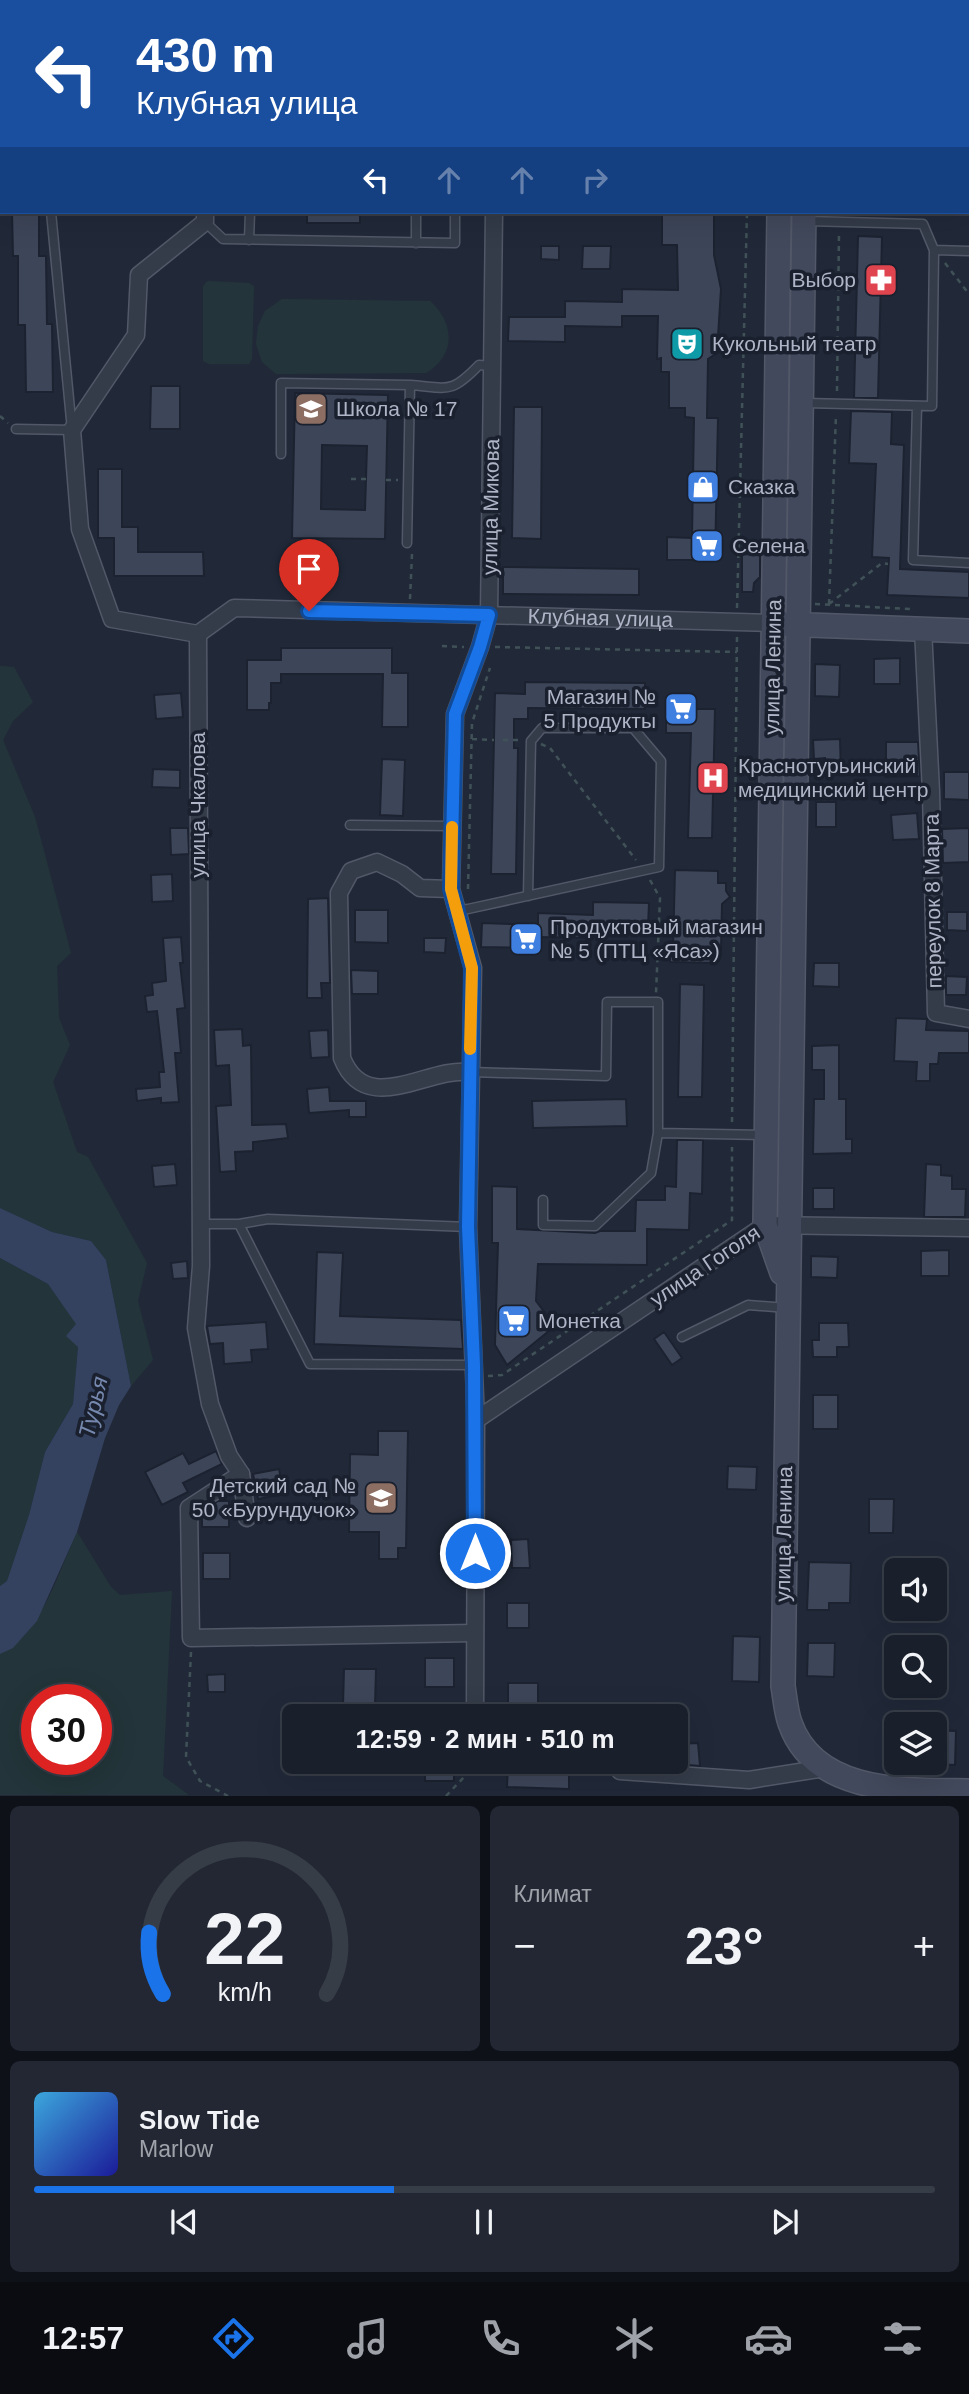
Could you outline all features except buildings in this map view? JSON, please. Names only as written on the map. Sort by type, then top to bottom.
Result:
[{"type":"main road","name":"улица Ленина","points":[[779,214],[767,1135],[787,1297],[783,1686],[790,1724],[807,1753],[825,1768]]},
{"type":"main road","name":"улица Ленина","points":[[777,1225],[797,624],[804,216]]},
{"type":"main road","name":"Клубная улица","points":[[774,623],[969,631]]},
{"type":"main road","points":[[825,1768],[853,1781],[879,1787],[920,1793],[969,1791]]},
{"type":"street","name":"улица Микова","points":[[475,1704],[475,1420],[468,1227],[472,968],[451,889],[455,714],[489,615],[494,214]]},
{"type":"street","points":[[198,634],[112,619],[80,529],[72,430],[136,335],[139,275],[205,217]]},
{"type":"street","name":"Клубная улица","points":[[198,634],[234,608],[774,623]]},
{"type":"street","name":"переулок 8 Марта","points":[[923,629],[931,792],[936,1013],[969,1018]]},
{"type":"street","name":"улица Чкалова","points":[[198,634],[201,1266],[196,1328],[210,1404],[229,1456],[241,1474],[247,1518]]},
{"type":"street","points":[[451,889],[420,888],[402,874],[377,862],[351,871],[339,893],[342,1058],[347,1071],[355,1080],[371,1087],[415,1083],[453,1072],[469,1072]]},
{"type":"street","name":"улица Гоголя","points":[[475,1420],[777,1225],[969,1228]]},
{"type":"street","points":[[241,1474],[189,1508],[191,1638],[474,1633]]},
{"type":"street","points":[[652,1774],[749,1780],[825,1768]]},
{"type":"lane","points":[[16,429],[72,430],[51,214]]},
{"type":"lane","points":[[249,240],[250,214]]},
{"type":"lane","points":[[416,214],[416,243]]},
{"type":"lane","points":[[205,217],[223,239],[455,243],[456,214]]},
{"type":"lane","points":[[833,214],[833,222]]},
{"type":"lane","points":[[802,403],[932,406],[934,250],[923,224],[923,214]]},
{"type":"lane","points":[[804,216],[833,222],[923,224]]},
{"type":"lane","points":[[934,250],[969,251]]},
{"type":"lane","points":[[281,454],[281,383],[451,388],[462,383],[479,365],[492,366]]},
{"type":"lane","points":[[407,543],[410,385]]},
{"type":"lane","points":[[917,406],[913,560],[969,563]]},
{"type":"lane","points":[[457,911],[528,896],[659,867],[661,761],[633,728],[542,728],[531,741],[528,896]]},
{"type":"lane","points":[[350,825],[452,826]]},
{"type":"lane","points":[[469,1072],[606,1076],[607,1002],[658,1002],[658,1133],[651,1173],[595,1226],[543,1225],[543,1200]]},
{"type":"lane","points":[[658,1133],[767,1135]]},
{"type":"lane","points":[[200,1224],[239,1224],[268,1219],[468,1227]]},
{"type":"lane","points":[[239,1224],[310,1364],[474,1370]]},
{"type":"lane","points":[[682,1337],[748,1305],[787,1297]]},
{"type":"path","points":[[474,1370],[502,1375],[732,1220],[737,622],[747,214]]},
{"type":"path","points":[[934,250],[969,294]]},
{"type":"path","points":[[351,479],[366,479]]},
{"type":"path","points":[[407,543],[412,544],[410,613]]},
{"type":"path","points":[[830,604],[882,564],[888,564]]},
{"type":"path","points":[[442,646],[737,652]]},
{"type":"path","points":[[472,739],[494,740]]},
{"type":"path","points":[[503,740],[531,741],[550,748],[644,870],[660,898],[656,1002]]},
{"type":"path","points":[[191,1638],[186,1757],[200,1781],[228,1796]]},
{"type":"path","points":[[446,1796],[467,1774]]},
{"type":"shaded area","points":[[209,281],[249,283],[254,286],[252,359],[249,364],[209,364],[203,361],[203,287]]},
{"type":"shaded area","points":[[282,299],[430,301],[448,329],[447,348],[436,366],[426,373],[276,374],[262,362],[256,344],[258,326],[265,311]]},
{"type":"shaded area","points":[[0,666],[14,667],[33,702],[13,721],[3,740],[35,817],[71,953],[57,966],[59,1018],[70,1045],[53,1082],[77,1152],[88,1157],[147,1263],[138,1301],[153,1360],[131,1386],[106,1260],[91,1241],[52,1232],[0,1208]]},
{"type":"shaded area","points":[[0,1258],[48,1284],[77,1324],[78,1347],[73,1404],[45,1452],[29,1515],[7,1581],[0,1586]]},
{"type":"shaded area","points":[[77,1532],[111,1587],[120,1595],[172,1591],[163,1776],[189,1795],[0,1795],[0,1654],[27,1632],[56,1583]]},
{"type":"water","name":"Турья","points":[[0,1208],[52,1232],[91,1241],[106,1260],[131,1386],[119,1405],[105,1438],[77,1532],[37,1621],[13,1648],[0,1654],[0,1586],[7,1581],[29,1515],[45,1452],[73,1404],[78,1347],[66,1336],[76,1324],[48,1284],[0,1258]]},
{"type":"slow traffic","points":[[452,827],[451,889],[472,968],[470,1049]]},
{"type":"place","name":"Выбор","points":[[881,280]]},
{"type":"place","name":"Кукольный театр","points":[[687,344]]},
{"type":"place","name":"Школа № 17","points":[[311,409]]},
{"type":"place","name":"Сказка","points":[[703,487]]},
{"type":"place","name":"Селена","points":[[707,546]]},
{"type":"place","name":"Магазин № 5 Продукты","points":[[681,709]]},
{"type":"place","name":"Краснотурьинский медицинский центр","points":[[713,778]]},
{"type":"place","name":"Продуктовый магазин № 5 (ПТЦ «Яса»)","points":[[526,939]]},
{"type":"place","name":"Монетка","points":[[514,1321]]},
{"type":"place","name":"Детский сад № 50 «Бурундучок»","points":[[381,1498]]},
{"type":"route","points":[[309,611],[489,615],[455,714],[451,889],[472,968],[468,1227],[474,1365],[475,1553]]}]
